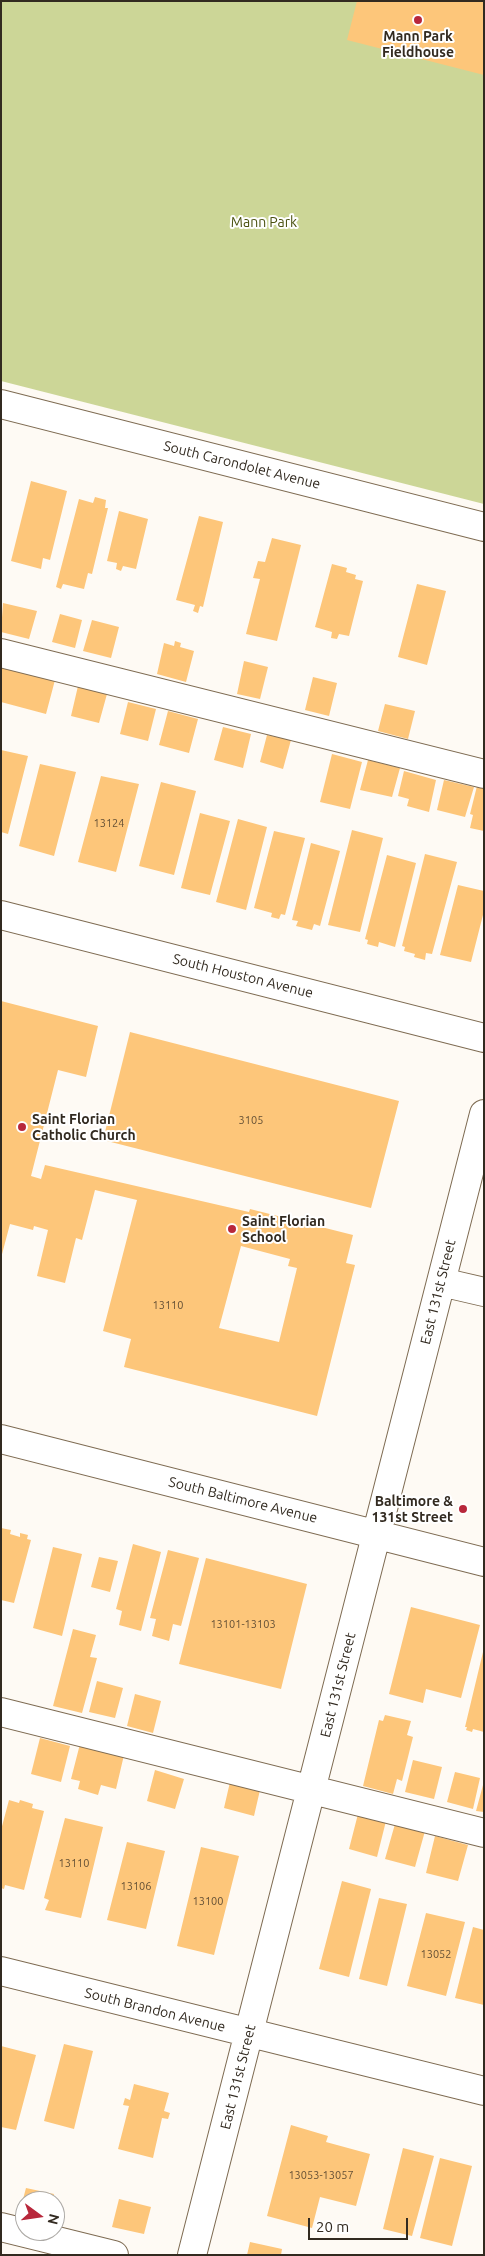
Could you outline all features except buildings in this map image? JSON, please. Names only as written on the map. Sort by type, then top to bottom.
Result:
[{"type":"street","name":"South Carondolet Avenue","points":[[1,404],[484,526]]},
{"type":"street","points":[[1,653],[484,774]]},
{"type":"street","name":"South Houston Avenue","points":[[1,915],[484,1038]]},
{"type":"street","name":"East 131st Street","points":[[192,2255],[484,1114]]},
{"type":"street","points":[[441,1282],[484,1292]]},
{"type":"street","name":"South Baltimore Avenue","points":[[1,1438],[484,1562]]},
{"type":"street","points":[[1,1712],[484,1833]]},
{"type":"street","name":"South Brandon Avenue","points":[[1,1971],[484,2091]]},
{"type":"street","points":[[1,2227],[114,2255]]},
{"type":"green space","name":"Mann Park","points":[[1,1],[484,1],[484,504],[1,381]]},
{"type":"place","name":"Mann Park Fieldhouse","points":[[418,20]]},
{"type":"place","name":"Saint Florian Catholic Church","points":[[22,1127]]},
{"type":"place","name":"Saint Florian School","points":[[232,1229]]},
{"type":"place","name":"Baltimore & 131st Street","points":[[463,1509]]}]
